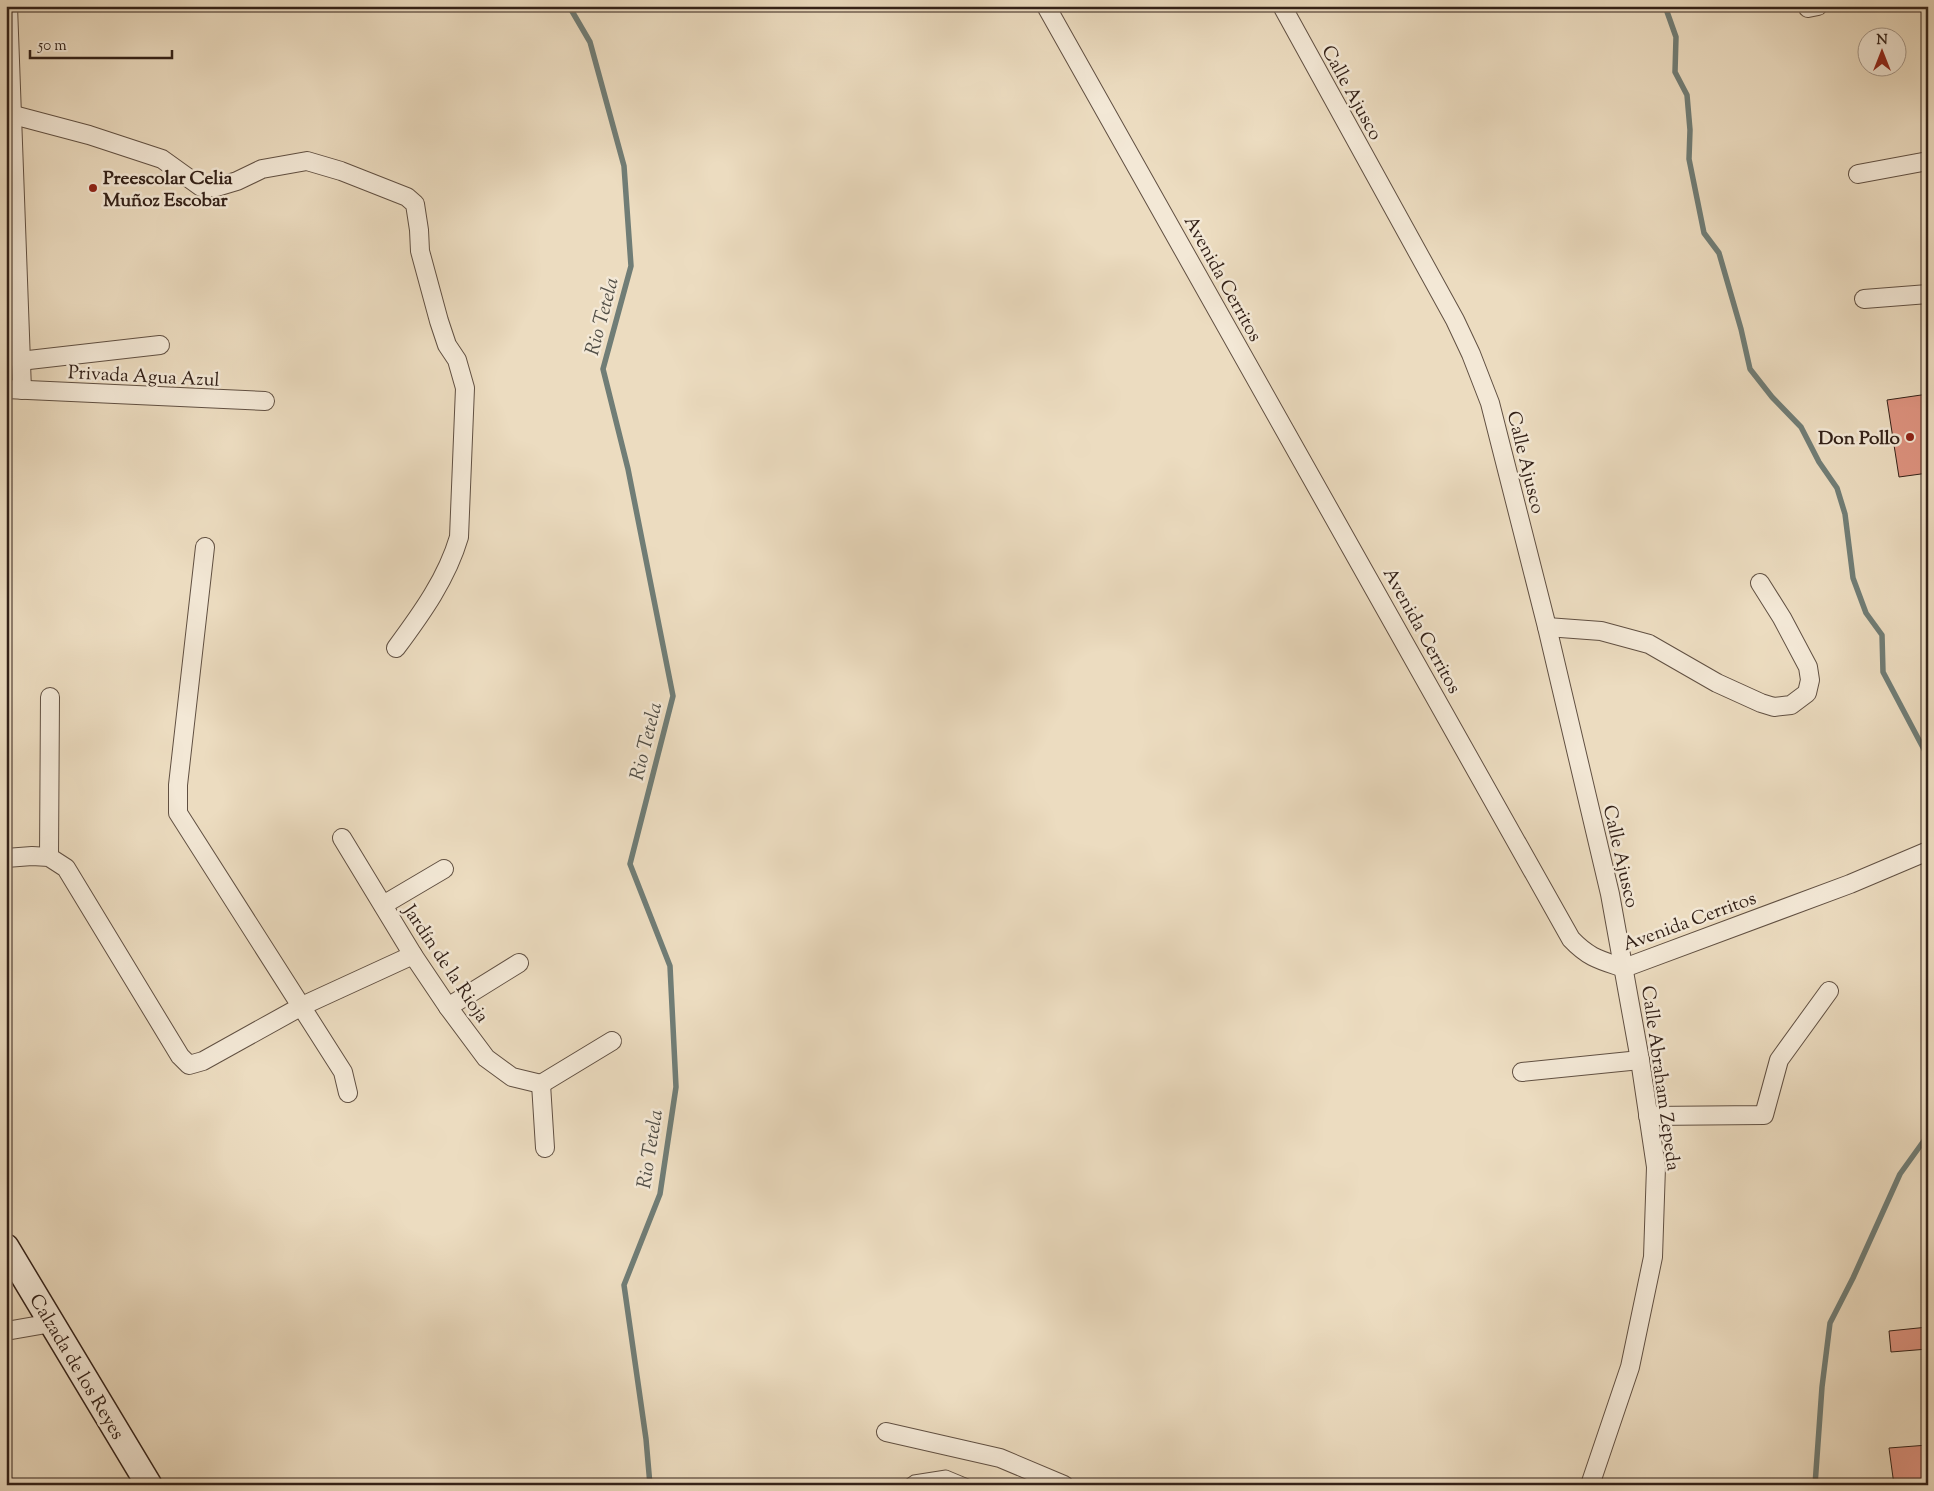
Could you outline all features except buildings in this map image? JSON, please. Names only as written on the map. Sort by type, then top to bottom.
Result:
[{"type":"street","points":[[8,6],[9,113],[20,361],[14,390]]},
{"type":"street","name":"Avenida Cerritos","points":[[1046,6],[1571,939],[1582,951],[1594,958],[1624,968],[1850,884],[1924,852]]},
{"type":"street","name":"Calle Ajusco","points":[[1282,6],[1450,312],[1471,354],[1490,403],[1547,627],[1610,894],[1624,968]]},
{"type":"street","points":[[9,113],[90,135],[162,159],[201,187],[217,187],[237,181],[262,169],[307,162],[366,180],[407,197],[415,204],[420,251],[446,345],[457,360],[464,388],[459,537],[453,558],[436,591],[396,648]]},
{"type":"street","points":[[1858,174],[1928,162]]},
{"type":"street","points":[[1864,299],[1928,294]]},
{"type":"street","points":[[20,361],[160,345]]},
{"type":"street","name":"Privada Agua Azul","points":[[14,390],[265,402]]},
{"type":"street","points":[[205,548],[178,785],[178,813],[343,1072],[348,1093]]},
{"type":"street","points":[[1547,627],[1601,631],[1649,644],[1717,683],[1761,703],[1774,707],[1791,705],[1807,694],[1810,680],[1808,667],[1782,618],[1760,583]]},
{"type":"street","points":[[49,857],[50,697]]},
{"type":"street","name":"Jardín de la Rioja","points":[[342,838],[413,954],[448,1007],[486,1058],[512,1077],[541,1084]]},
{"type":"street","points":[[6,858],[49,857],[66,868],[180,1056],[189,1065],[204,1061],[302,1006],[413,954]]},
{"type":"street","points":[[383,905],[444,869]]},
{"type":"street","points":[[448,1007],[519,963]]},
{"type":"street","name":"Calle Abraham Zepeda","points":[[1590,1485],[1630,1367],[1653,1257],[1656,1167],[1624,968]]},
{"type":"street","points":[[1648,1116],[1764,1115],[1779,1060],[1829,992]]},
{"type":"street","points":[[545,1148],[541,1084],[612,1041]]},
{"type":"street","points":[[1522,1072],[1640,1060]]},
{"type":"street","name":"Calzada de los Reyes","points":[[6,1247],[149,1485]]},
{"type":"street","points":[[6,1331],[52,1322]]},
{"type":"street","points":[[886,1432],[1000,1458],[1064,1485]]},
{"type":"lane","points":[[907,1485],[914,1480],[946,1476],[970,1485]]},
{"type":"waterway","name":"Rio Tetela","points":[[569,6],[590,42],[624,166],[631,266],[603,369],[628,469],[673,696],[630,864],[670,966],[676,1087],[660,1194],[624,1285],[646,1439],[650,1485]]},
{"type":"waterway","points":[[1665,6],[1676,37],[1675,72],[1687,95],[1690,130],[1689,159],[1704,233],[1719,253],[1741,329],[1750,369],[1772,397],[1801,427],[1819,462],[1837,488],[1845,514],[1853,578],[1866,613],[1882,635],[1883,672],[1928,757]]},
{"type":"waterway","points":[[1815,1485],[1822,1387],[1830,1323],[1853,1278],[1900,1174],[1928,1135]]},
{"type":"place","name":"Preescolar Celia Muñoz Escobar","points":[[93,188]]},
{"type":"place","name":"Don Pollo","points":[[1910,437]]}]
